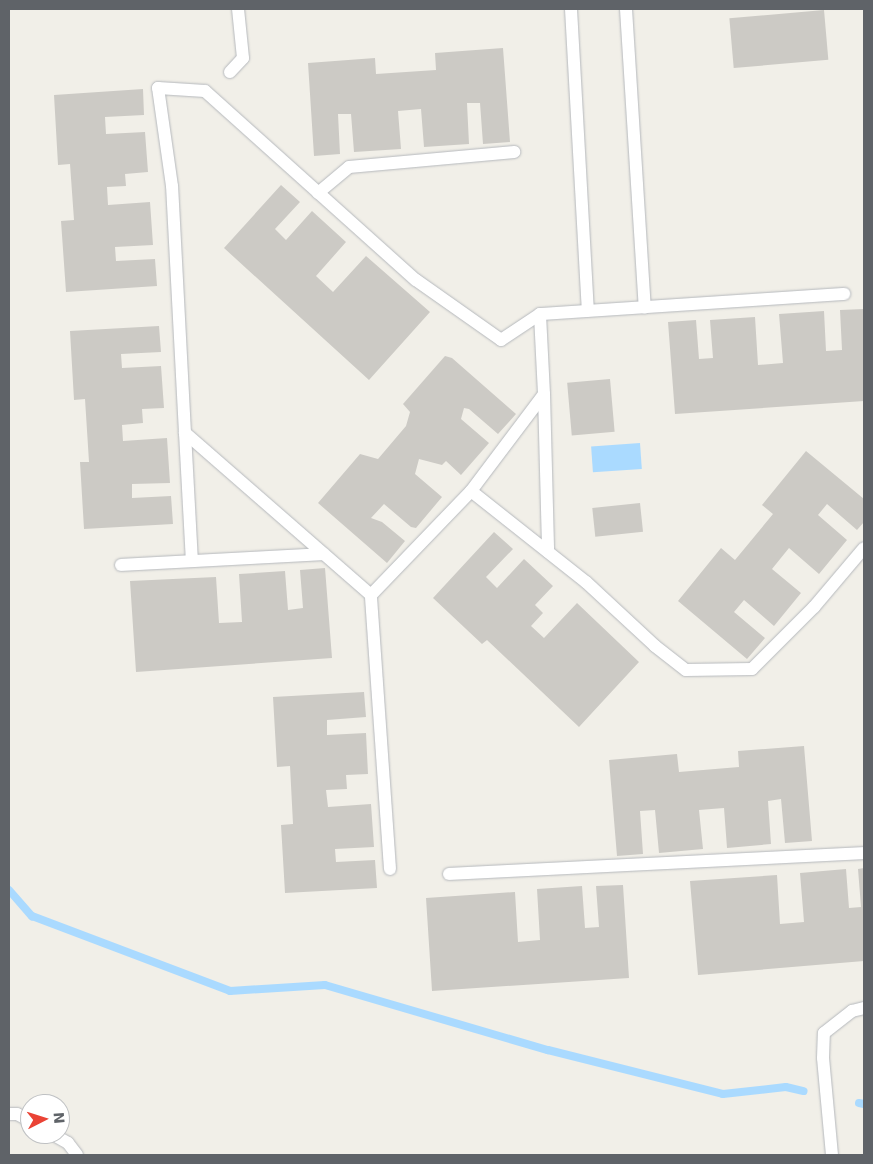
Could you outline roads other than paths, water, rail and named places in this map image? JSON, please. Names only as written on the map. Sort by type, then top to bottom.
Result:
[{"type":"lane","points":[[230,72],[243,58],[238,9]]},
{"type":"lane","points":[[571,9],[588,311]]},
{"type":"lane","points":[[626,9],[645,307]]},
{"type":"lane","points":[[192,561],[172,186],[158,88],[205,91],[416,280],[501,340],[540,314],[844,294]]},
{"type":"lane","points":[[318,193],[350,167],[514,152]]},
{"type":"lane","points":[[540,314],[548,552]]},
{"type":"lane","points":[[371,595],[471,491],[544,394]]},
{"type":"lane","points":[[186,433],[371,595],[390,869]]},
{"type":"lane","points":[[471,491],[586,582],[655,646],[686,670],[752,669],[814,606],[864,548]]},
{"type":"lane","points":[[121,565],[324,554]]},
{"type":"lane","points":[[449,874],[864,853]]},
{"type":"lane","points":[[832,1155],[823,1058],[824,1033],[852,1011],[864,1008]]},
{"type":"lane","points":[[69,1144],[77,1155]]},
{"type":"water","points":[[640,443],[642,469],[593,472],[591,446]]},
{"type":"waterway","points":[[9,890],[32,916],[230,991],[325,985],[548,1050],[723,1094],[786,1087],[804,1091]]},
{"type":"waterway","points":[[859,1103],[864,1104]]}]
